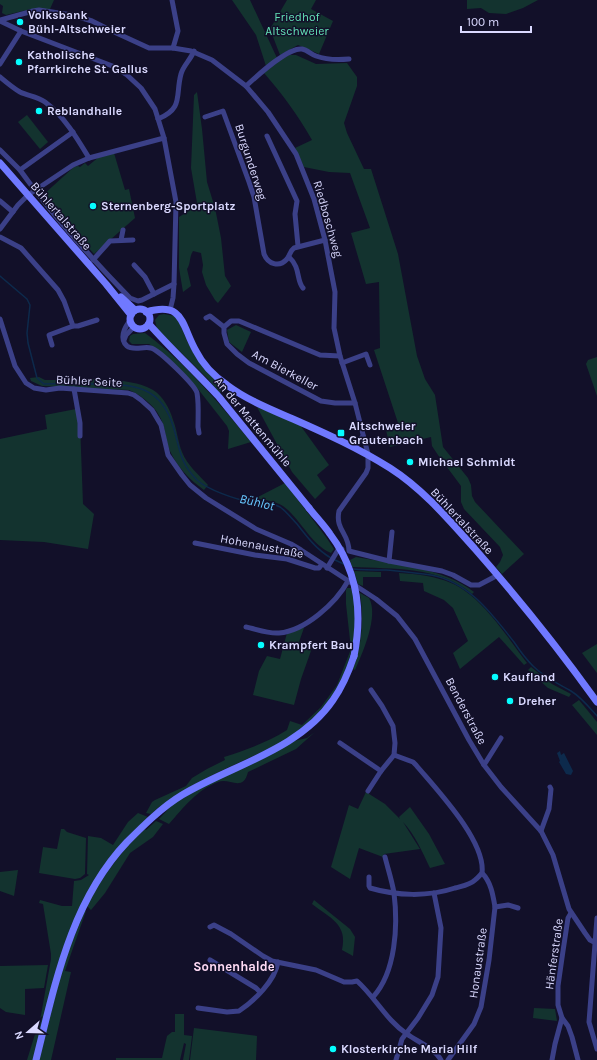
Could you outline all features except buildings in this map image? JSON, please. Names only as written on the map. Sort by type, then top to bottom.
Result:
[{"type":"main road","name":"Bühlertalstraße","points":[[0,164],[106,284],[132,318]]},
{"type":"main road","points":[[147,321],[143,310],[132,318],[141,330],[147,321],[161,309],[170,310]]},
{"type":"main road","name":"Bühlertalstraße","points":[[170,310],[180,316],[196,352],[204,363],[212,372],[228,385],[252,400],[368,454],[401,476],[436,506],[498,575],[555,646],[597,702]]},
{"type":"main road","name":"An der Mattenmühle","points":[[36,1060],[57,978],[72,931],[93,888],[103,872],[119,851],[140,830],[181,796],[194,788],[279,746],[296,736],[322,714],[342,686],[354,656],[358,635],[358,598],[355,585],[349,567],[331,534],[219,397],[203,379],[175,353],[147,321]]},
{"type":"street","points":[[172,0],[178,30],[173,48]]},
{"type":"street","name":"Riedboschweg","points":[[0,20],[39,10],[72,15],[92,20],[149,48],[173,48],[194,52],[212,60],[246,86],[268,112],[296,154],[314,199],[325,240],[335,292],[334,328],[340,356],[355,403],[368,454]]},
{"type":"street","points":[[0,20],[21,31],[115,67],[127,75],[141,88],[152,104],[164,138],[176,202],[174,284],[170,310]]},
{"type":"street","points":[[0,64],[21,31]]},
{"type":"street","points":[[246,86],[280,58],[298,50],[302,49],[321,58],[349,59]]},
{"type":"street","points":[[158,119],[172,111],[176,105],[179,95],[181,74],[194,52]]},
{"type":"street","points":[[0,77],[20,92],[34,96],[45,102],[73,132],[89,158]]},
{"type":"street","name":"Burgunderweg","points":[[205,117],[223,111],[250,182],[265,257],[270,263],[278,264],[289,257]]},
{"type":"street","points":[[20,170],[73,132]]},
{"type":"street","points":[[267,136],[297,201],[295,214],[298,246]]},
{"type":"street","points":[[0,229],[28,195],[73,164],[89,158],[164,138]]},
{"type":"street","points":[[0,150],[20,170],[35,191],[93,260],[133,300],[142,300],[174,284]]},
{"type":"street","points":[[0,201],[13,212]]},
{"type":"street","points":[[120,240],[123,230]]},
{"type":"street","points":[[0,237],[21,248],[58,290],[64,301],[73,326]]},
{"type":"street","points":[[93,260],[110,241],[133,240]]},
{"type":"street","points":[[303,288],[296,266],[289,257],[291,250],[298,246],[325,240]]},
{"type":"street","points":[[134,265],[145,277],[154,294]]},
{"type":"street","points":[[206,318],[210,316],[224,327]]},
{"type":"street","name":"An der Mattenmühle","points":[[132,318],[124,330],[123,336],[127,346],[130,348],[149,347],[158,351],[194,387],[197,393],[199,433]]},
{"type":"street","name":"Bühler Seite","points":[[0,319],[15,366],[26,383],[41,390],[60,388],[128,393],[134,395],[152,410],[161,426],[168,455],[190,485],[206,498],[256,529],[291,544],[376,599]]},
{"type":"street","points":[[52,345],[49,335],[73,326],[78,326],[97,320]]},
{"type":"street","name":"Am Bierkeller","points":[[340,356],[320,355],[239,321],[231,321],[224,327],[227,344],[249,363],[321,400],[335,404],[355,403]]},
{"type":"street","points":[[342,363],[366,354],[370,364]]},
{"type":"street","points":[[74,389],[80,423],[80,436]]},
{"type":"street","points":[[355,447],[363,436]]},
{"type":"street","points":[[346,550],[347,539],[338,523],[339,511],[366,473],[368,468],[368,454]]},
{"type":"street","points":[[388,561],[392,532]]},
{"type":"street","name":"Hohenaustraße","points":[[195,543],[255,555],[287,559],[315,568],[325,566]]},
{"type":"street","points":[[325,566],[331,561],[338,550],[346,550],[388,561],[442,571],[471,585],[479,585],[498,575]]},
{"type":"street","points":[[246,627],[279,633],[295,628],[326,610],[343,591],[348,581]]},
{"type":"street","name":"Benderstraße","points":[[376,599],[397,616],[416,639],[484,765],[541,831]]},
{"type":"street","points":[[368,792],[381,771],[394,755],[395,738],[393,726],[371,690]]},
{"type":"street","points":[[484,765],[501,738]]},
{"type":"street","points":[[340,743],[381,771]]},
{"type":"street","name":"Honaustraße","points":[[394,755],[413,762],[457,814],[476,847],[482,861],[482,873],[486,877],[493,892],[495,907],[485,992],[481,1007],[474,1024],[448,1060]]},
{"type":"street","points":[[541,831],[549,808],[552,789],[550,787]]},
{"type":"street","name":"Hänferstraße","points":[[541,831],[553,855],[566,901],[572,913],[568,918],[558,986],[558,1005],[562,1018],[552,1060]]},
{"type":"street","points":[[373,997],[381,986],[390,965],[395,933],[394,893],[385,857]]},
{"type":"street","points":[[369,877],[370,888],[394,893],[434,893],[452,890],[469,884],[482,873]]},
{"type":"street","points":[[396,1060],[400,1045],[432,995],[438,977],[441,928],[434,893]]},
{"type":"street","points":[[495,907],[508,905],[518,908]]},
{"type":"street","points":[[572,913],[590,940],[594,942]]},
{"type":"street","points":[[597,918],[589,1022],[597,1049]]},
{"type":"street","points":[[210,927],[214,925],[231,934],[263,956],[278,962],[316,970],[344,982],[357,981],[373,997],[392,1022],[406,1034],[434,1052],[441,1060]]},
{"type":"street","points":[[210,960],[256,988],[260,992]]},
{"type":"street","points":[[198,1008],[227,1012],[239,1011],[268,984],[277,969],[278,962]]},
{"type":"street","points":[[562,1018],[568,1026],[578,1060]]},
{"type":"green space","points":[[0,0],[54,0],[50,9],[27,10],[6,15],[2,13],[3,6],[0,4]]},
{"type":"green space","points":[[232,0],[250,0],[277,58],[266,66],[256,35]]},
{"type":"green space","name":"Friedhof Altschweier","points":[[287,0],[316,0],[311,9],[333,21],[319,54],[298,45],[280,55],[270,29]]},
{"type":"green space","points":[[467,0],[538,0],[523,8],[506,14],[489,13],[481,8],[467,9]]},
{"type":"green space","points":[[290,55],[296,55],[316,64],[347,63],[357,77],[357,86],[344,123],[347,133],[364,169],[371,169],[398,254],[417,356],[425,379],[435,395],[443,447],[468,478],[475,502],[524,554],[502,574],[496,567],[503,555],[500,547],[464,509],[461,502],[461,486],[432,446],[431,437],[390,447],[386,430],[399,426],[374,350],[380,348],[379,282],[366,284],[351,233],[370,228],[350,173],[329,172],[304,167],[295,148],[312,140],[290,105],[264,73],[283,58]]},
{"type":"green space","points":[[197,92],[207,182],[215,208],[221,238],[225,276],[231,286],[218,303],[206,285],[202,272],[203,265],[201,253],[193,251],[192,253],[187,269],[191,286],[183,292],[179,268],[179,217],[195,207],[197,203],[191,168],[194,95]]},
{"type":"green space","points":[[27,115],[48,142],[40,149],[18,122]]},
{"type":"green space","name":"Sternenberg-Sportplatz","points":[[114,153],[125,190],[129,189],[135,218],[94,254],[43,195],[74,167],[80,167],[85,163],[88,166],[100,156]]},
{"type":"green space","points":[[164,314],[174,316],[179,322],[193,352],[225,387],[220,393],[207,378],[157,329],[155,320],[159,315]]},
{"type":"green space","points":[[236,325],[251,332],[242,352],[229,342],[227,330]]},
{"type":"green space","points":[[145,333],[188,370],[251,442],[228,449],[229,431],[227,426],[198,389],[155,348],[149,344],[132,344],[129,341],[130,336],[133,334]]},
{"type":"green space","points":[[597,357],[597,396],[586,364],[588,360]]},
{"type":"green space","points":[[39,377],[45,380],[116,380],[143,385],[153,390],[166,403],[176,428],[184,457],[208,485],[204,490],[180,468],[169,448],[161,418],[154,408],[140,396],[129,390],[42,386],[31,381],[30,378]]},
{"type":"green space","points":[[257,407],[300,425],[329,465],[317,475],[326,488],[315,499],[292,472]]},
{"type":"green space","points":[[76,409],[80,423],[83,504],[94,514],[88,549],[44,542],[0,540],[0,439],[47,429],[45,415]]},
{"type":"green space","points":[[285,483],[334,549],[331,553],[317,544],[283,506],[256,498]]},
{"type":"green space","points":[[356,557],[434,572],[462,584],[474,592],[472,594],[445,578],[431,574],[399,569],[352,567],[350,560]]},
{"type":"green space","points":[[354,571],[381,572],[381,577],[363,577],[363,586],[358,584]]},
{"type":"green space","points":[[399,573],[432,577],[451,583],[462,589],[473,597],[493,618],[527,663],[524,665],[499,637],[460,669],[453,653],[468,641],[453,608],[444,600],[424,591],[423,583],[400,581]]},
{"type":"green space","points":[[347,588],[351,588],[354,599],[355,622],[353,643],[348,662],[340,681],[330,698],[317,714],[302,728],[285,740],[192,786],[160,806],[151,814],[146,813],[152,802],[186,786],[192,778],[225,760],[224,757],[240,752],[280,734],[287,730],[290,721],[302,725],[321,707],[337,685],[351,649],[346,604]]},
{"type":"green space","points":[[360,593],[369,598],[372,606],[372,614],[369,634],[355,670],[353,669],[361,632],[362,612]]},
{"type":"green space","points":[[305,625],[299,642],[312,648],[294,705],[253,695],[259,671],[267,656],[280,659],[287,633]]},
{"type":"green space","points":[[597,644],[597,673],[582,653]]},
{"type":"green space","points":[[531,667],[552,684],[571,694],[569,697],[548,688],[528,670]]},
{"type":"green space","points":[[579,700],[597,722],[597,735],[572,705]]},
{"type":"green space","points":[[315,732],[296,749],[248,772],[243,782],[235,783],[222,781],[204,789],[191,800],[169,824],[159,819],[173,804],[202,787],[294,741],[307,738]]},
{"type":"green space","points":[[366,792],[385,804],[400,819],[399,817],[410,807],[429,834],[445,864],[430,868],[415,838],[403,822],[420,849],[384,854],[383,857],[359,848],[350,879],[331,867],[349,805],[358,809]]},
{"type":"green space","points":[[138,813],[148,817],[118,847],[107,861],[85,898],[33,1060],[27,1060],[41,1015],[51,959],[43,904],[39,903],[40,900],[62,906],[72,906],[74,881],[81,880],[89,875],[87,874],[88,836],[101,838],[113,845],[128,822]]},
{"type":"green space","points":[[156,821],[163,824],[153,837],[130,853],[105,893],[91,910],[87,905],[113,864],[136,837]]},
{"type":"green space","points":[[61,829],[86,838],[85,874],[80,878],[75,879],[39,873],[43,847],[57,849]]},
{"type":"green space","points":[[18,870],[14,896],[0,891],[0,872]]},
{"type":"green space","points":[[314,900],[350,929],[355,937],[353,956],[342,950],[343,941],[340,928],[336,922],[312,904]]},
{"type":"green space","points":[[85,911],[65,971],[71,972],[51,1060],[39,1060],[59,981],[69,949]]},
{"type":"green space","points":[[48,965],[44,988],[25,989],[25,1015],[6,1012],[0,1008],[0,966]]},
{"type":"green space","points":[[534,1008],[555,1009],[557,1021],[533,1018]]},
{"type":"green space","points":[[175,1014],[184,1014],[184,1035],[192,1036],[189,1060],[183,1060],[186,1044],[184,1043],[180,1060],[116,1060],[116,1058],[162,1058],[167,1036],[172,1032],[175,1032]]},
{"type":"green space","points":[[194,1028],[257,1036],[256,1060],[190,1060]]},
{"type":"water","points":[[560,751],[561,755],[564,753],[573,771],[571,775],[566,774],[559,762],[557,753]]},
{"type":"waterway","name":"Bühlot","points":[[0,276],[27,299],[30,305],[27,333],[28,343],[37,378],[44,384],[131,386],[152,394],[161,402],[168,414],[184,462],[191,474],[197,480],[215,491],[230,496],[250,502],[277,505],[287,513],[317,547],[331,558]]},
{"type":"waterway","name":"Bühlot","points":[[335,560],[346,565]]},
{"type":"waterway","name":"Bühlot","points":[[353,569],[392,570],[431,575],[457,584],[488,610],[506,631],[525,658],[533,666],[547,677],[575,693],[597,716]]},
{"type":"place","name":"Volksbank Bühl-Altschweier","points":[[20,22]]},
{"type":"place","name":"Katholische Pfarrkirche St. Gallus","points":[[19,62]]},
{"type":"place","name":"Reblandhalle","points":[[39,111]]},
{"type":"place","name":"Sternenberg-Sportplatz","points":[[93,206]]},
{"type":"place","name":"Altschweier Grautenbach","points":[[341,433]]},
{"type":"place","name":"Michael Schmidt","points":[[410,462]]},
{"type":"place","name":"Krampfert Bau","points":[[261,645]]},
{"type":"place","name":"Kaufland","points":[[495,677]]},
{"type":"place","name":"Dreher","points":[[510,701]]},
{"type":"place","name":"Klosterkirche Maria Hilf","points":[[333,1049]]},
{"type":"district","name":"Sonnenhalde","points":[[234,966]]}]
